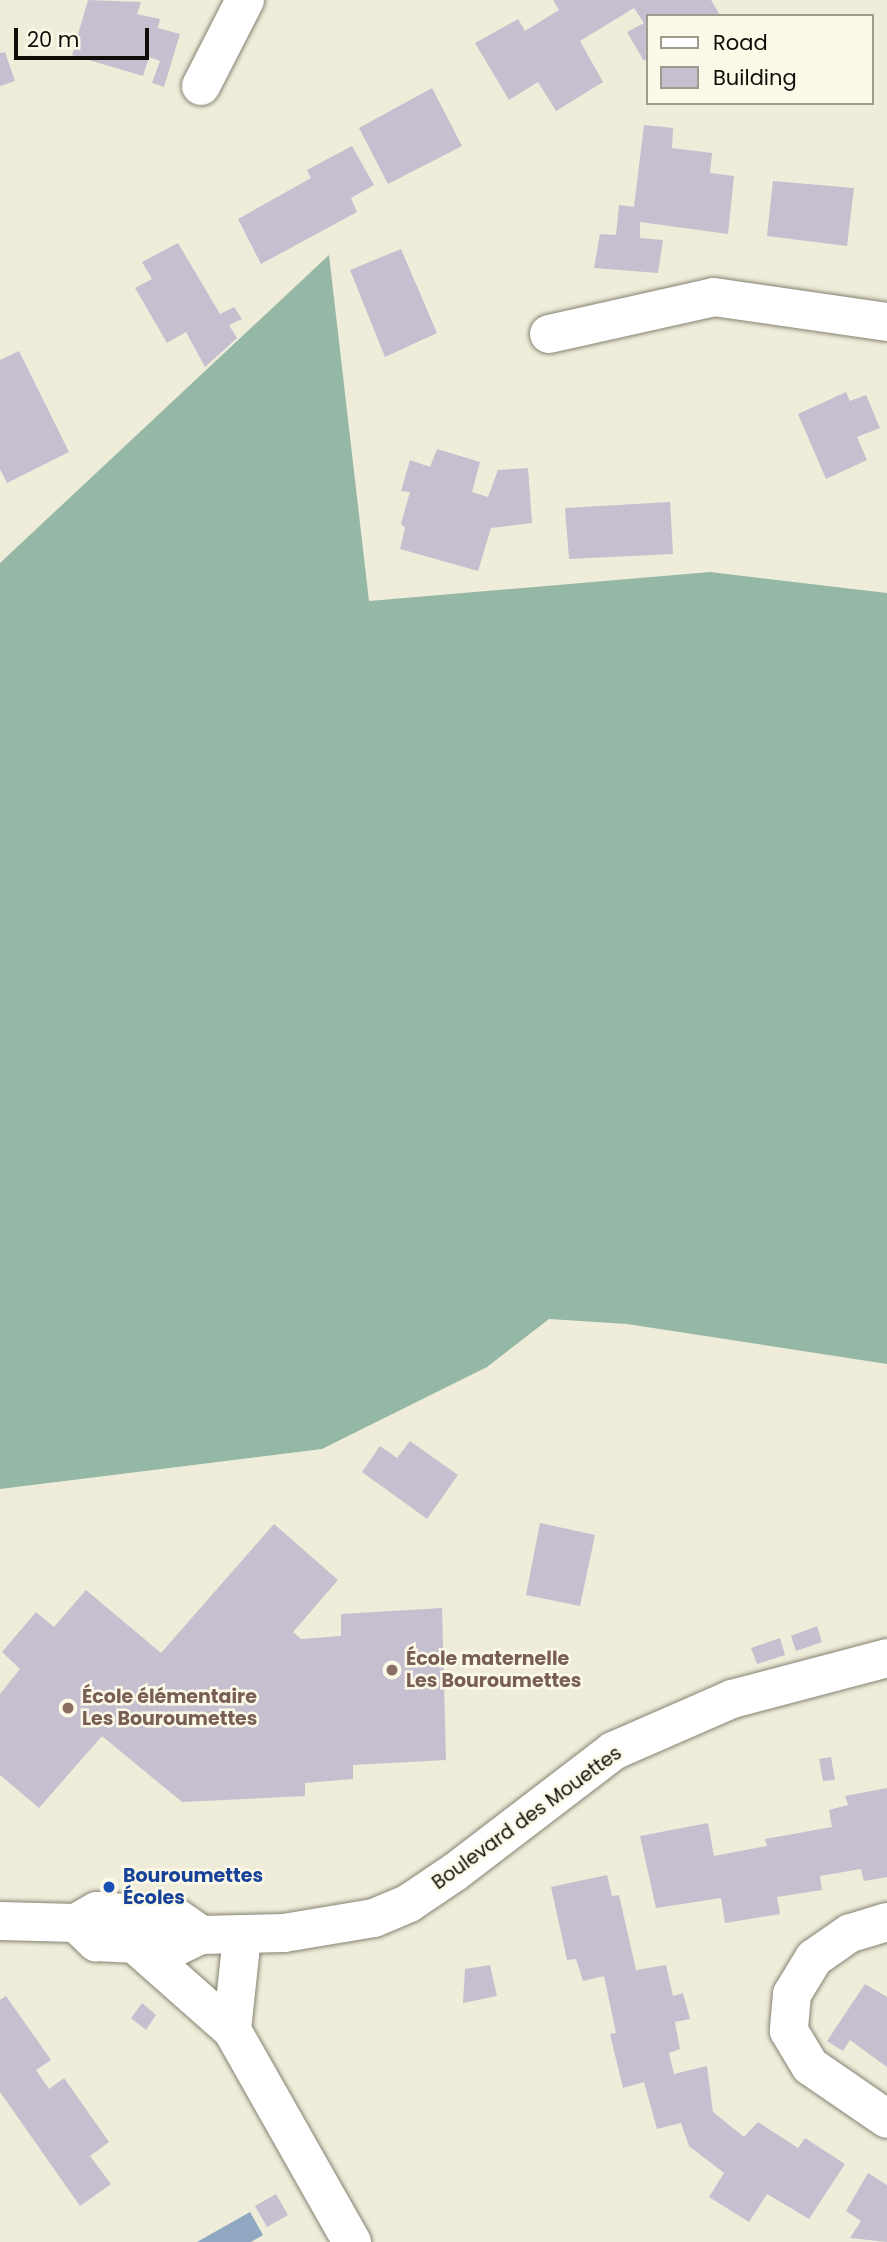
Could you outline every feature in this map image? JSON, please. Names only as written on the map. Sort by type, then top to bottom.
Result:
[{"type":"street","points":[[201,86],[245,0]]},
{"type":"street","points":[[549,334],[714,297],[887,322]]},
{"type":"street","name":"Boulevard des Mouettes","points":[[201,1935],[242,1936],[374,1918],[409,1903],[455,1872],[613,1751],[732,1699],[887,1658]]},
{"type":"street","points":[[0,1921],[76,1923],[97,1912],[177,1918],[201,1935],[178,1946],[137,1946],[96,1942],[76,1923]]},
{"type":"street","points":[[887,1922],[850,1933],[814,1958],[792,1994],[789,2031],[810,2066],[887,2119]]},
{"type":"street","points":[[232,2030],[242,1936]]},
{"type":"street","points":[[137,1946],[232,2030],[352,2242]]},
{"type":"green space","points":[[329,255],[369,601],[710,572],[887,593],[887,1364],[627,1324],[549,1319],[487,1367],[322,1449],[0,1489],[0,563]]},
{"type":"water","points":[[250,2212],[263,2235],[251,2242],[197,2242]]},
{"type":"building","points":[[88,0],[141,2],[137,14],[160,19],[158,28],[180,34],[164,87],[152,83],[160,61],[149,57],[143,76],[72,55]]},
{"type":"building","points":[[553,0],[711,0],[719,14],[646,14],[644,61],[627,32],[644,23],[634,8],[580,41],[603,82],[556,111],[538,82],[509,100],[475,43],[518,19],[525,31],[559,10]]},
{"type":"building","points":[[5,52],[15,81],[0,86],[0,53]]},
{"type":"building","points":[[432,88],[462,146],[388,184],[359,128]]},
{"type":"building","points":[[644,125],[673,128],[672,148],[712,153],[710,173],[734,176],[728,234],[640,222],[640,238],[663,240],[658,273],[594,268],[600,234],[616,235],[619,205],[634,207]]},
{"type":"building","points":[[352,146],[374,185],[351,198],[357,212],[261,264],[238,219],[311,178],[307,170]]},
{"type":"building","points":[[773,181],[854,188],[847,246],[767,236]]},
{"type":"building","points":[[178,243],[220,314],[234,307],[242,319],[229,325],[237,338],[205,367],[186,332],[167,343],[135,288],[152,279],[142,262]]},
{"type":"building","points":[[401,249],[437,333],[385,357],[350,270]]},
{"type":"building","points":[[19,351],[69,452],[7,483],[0,469],[0,360]]},
{"type":"building","points":[[846,392],[850,401],[866,395],[880,428],[857,437],[867,460],[826,479],[798,414]]},
{"type":"building","points":[[437,449],[480,462],[472,492],[488,497],[498,470],[528,468],[532,523],[491,528],[478,571],[400,549],[405,528],[401,524],[410,492],[401,491],[410,460],[430,467]]},
{"type":"building","points":[[670,502],[673,554],[569,559],[565,508]]},
{"type":"building","points":[[410,1441],[458,1475],[427,1519],[362,1472],[380,1446],[397,1458]]},
{"type":"building","points":[[540,1523],[595,1535],[580,1606],[526,1595]]},
{"type":"building","points":[[274,1524],[338,1580],[293,1632],[301,1639],[341,1636],[341,1614],[442,1608],[446,1760],[353,1765],[353,1779],[305,1783],[305,1796],[182,1802],[102,1736],[39,1808],[0,1775],[0,1694],[20,1669],[2,1652],[36,1612],[54,1627],[86,1590],[161,1653]]},
{"type":"building","points":[[817,1626],[822,1642],[796,1651],[791,1636]]},
{"type":"building","points":[[780,1638],[785,1655],[757,1664],[751,1648]]},
{"type":"building","points":[[831,1757],[835,1780],[823,1781],[819,1759]]},
{"type":"building","points":[[887,1788],[887,1877],[864,1881],[861,1869],[820,1876],[822,1890],[777,1897],[780,1914],[725,1923],[721,1898],[656,1908],[640,1836],[708,1823],[714,1856],[767,1846],[765,1839],[832,1827],[829,1810],[848,1805],[845,1796]]},
{"type":"building","points":[[607,1875],[612,1896],[619,1895],[636,1970],[666,1965],[673,1996],[683,1993],[690,2019],[675,2022],[680,2049],[669,2053],[674,2074],[707,2066],[713,2112],[744,2137],[758,2122],[798,2148],[805,2138],[845,2164],[809,2219],[767,2194],[749,2222],[709,2197],[724,2173],[689,2146],[681,2123],[657,2129],[644,2082],[623,2088],[610,2034],[616,2033],[604,1976],[583,1981],[576,1959],[567,1960],[551,1887]]},
{"type":"building","points":[[490,1965],[497,1996],[463,2003],[465,1969]]},
{"type":"building","points":[[865,1984],[887,1997],[887,2067],[850,2040],[843,2051],[827,2041]]},
{"type":"building","points":[[6,1996],[51,2060],[36,2070],[49,2089],[64,2078],[109,2142],[90,2156],[111,2184],[80,2206],[0,2092],[0,2000]]},
{"type":"building","points":[[142,2003],[156,2015],[146,2030],[131,2018]]},
{"type":"building","points":[[868,2173],[887,2185],[887,2242],[850,2238],[861,2221],[846,2211]]},
{"type":"building","points":[[276,2194],[288,2215],[267,2227],[255,2206]]},
{"type":"place","name":"École maternelle Les Bouroumettes","points":[[392,1670]]},
{"type":"place","name":"École élémentaire Les Bouroumettes","points":[[68,1708]]},
{"type":"place","name":"Bouroumettes Écoles","points":[[109,1887]]}]
